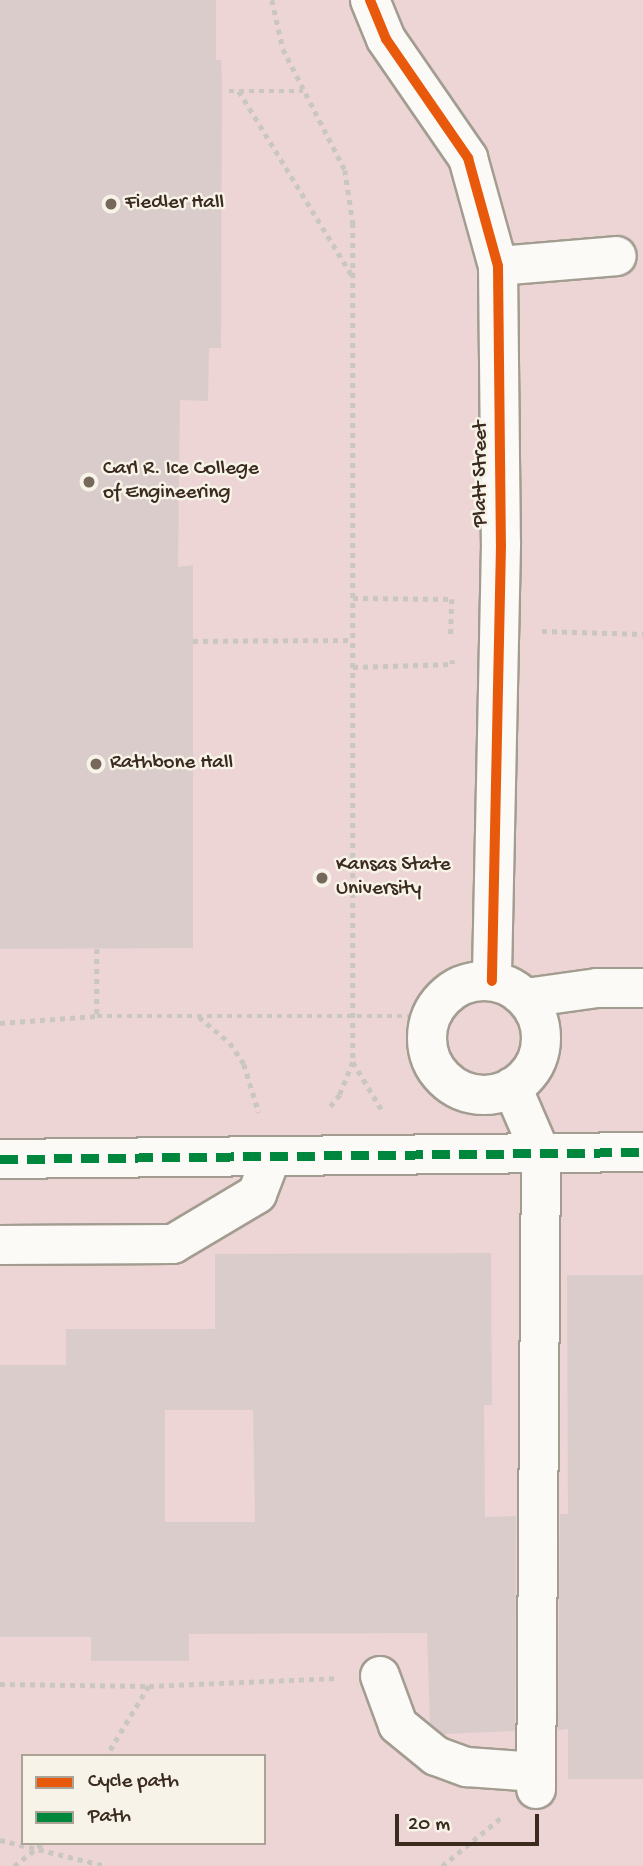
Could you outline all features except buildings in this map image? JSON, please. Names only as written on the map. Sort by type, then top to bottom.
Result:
[{"type":"street","name":"Platt Street","points":[[370,0],[386,39],[468,158],[498,266],[501,545],[492,981]]},
{"type":"street","points":[[498,266],[617,256]]},
{"type":"street","points":[[492,981],[526,998],[536,1014],[539,1052],[532,1069],[512,1087],[484,1095],[449,1084],[428,1054],[430,1016],[455,988],[492,981]]},
{"type":"street","points":[[526,998],[597,988],[643,988]]},
{"type":"street","points":[[380,1676],[398,1724],[436,1756],[467,1768],[536,1781],[541,1154],[512,1087]]},
{"type":"street","points":[[0,1159],[643,1152]]},
{"type":"street","points":[[0,1245],[173,1244],[257,1194],[271,1157]]},
{"type":"path","points":[[272,0],[283,49],[345,170],[355,280],[352,1062]]},
{"type":"path","points":[[229,91],[303,91]]},
{"type":"path","points":[[239,91],[355,280]]},
{"type":"path","points":[[353,598],[452,599],[451,641]]},
{"type":"path","points":[[538,631],[643,634]]},
{"type":"path","points":[[192,641],[353,640]]},
{"type":"path","points":[[352,667],[453,664],[452,653]]},
{"type":"path","points":[[97,949],[97,1016]]},
{"type":"path","points":[[0,1023],[97,1016],[430,1016]]},
{"type":"path","points":[[198,1016],[230,1043],[244,1064],[271,1157]]},
{"type":"path","points":[[0,1684],[149,1686],[380,1676]]},
{"type":"path","points":[[108,1754],[149,1686]]},
{"type":"path","points":[[442,1866],[536,1781]]},
{"type":"path","points":[[0,1840],[106,1866]]},
{"type":"path","points":[[14,1866],[42,1845]]},
{"type":"shaded area","name":"Kansas State University","points":[[0,0],[643,0],[643,1866],[0,1866]]},
{"type":"marked path","points":[[0,1159],[643,1152]]},
{"type":"cycle path","points":[[370,0],[386,39],[468,158],[498,266],[501,545],[492,981]]},
{"type":"place","name":"Fiedler Hall","points":[[111,204]]},
{"type":"place","name":"Carl R. Ice College of Engineering","points":[[89,482]]},
{"type":"place","name":"Rathbone Hall","points":[[96,764]]},
{"type":"place","name":"Kansas State University","points":[[322,878]]}]
